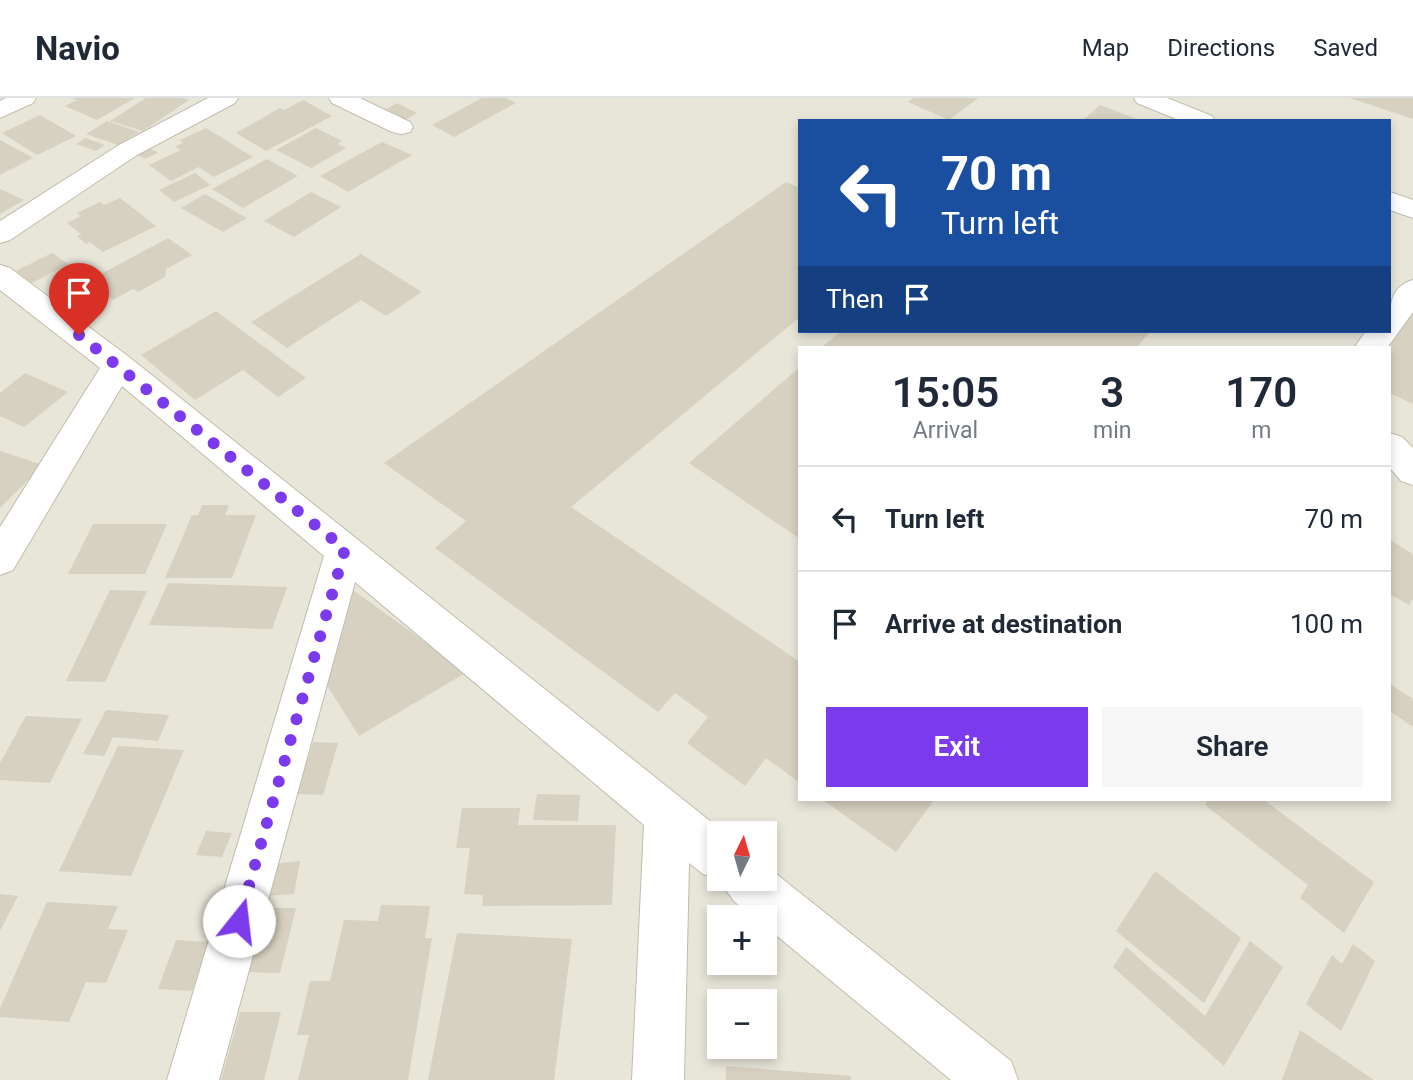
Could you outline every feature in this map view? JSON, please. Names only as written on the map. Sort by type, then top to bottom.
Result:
[{"type":"street","points":[[0,111],[24,98]]},
{"type":"street","points":[[0,234],[128,150],[226,98]]},
{"type":"street","points":[[341,98],[401,127]]},
{"type":"street","points":[[1164,101],[1199,119]]},
{"type":"street","points":[[1391,200],[1413,210]]},
{"type":"street","points":[[0,275],[118,365],[345,549],[707,848]]},
{"type":"street","points":[[1391,321],[1413,290]]},
{"type":"street","points":[[0,559],[118,365]]},
{"type":"street","points":[[1391,447],[1413,471]]},
{"type":"street","points":[[193,1080],[345,549]]},
{"type":"street","points":[[658,1080],[667,816]]},
{"type":"street","points":[[760,891],[992,1080]]},
{"type":"shaded area","points":[[0,98],[1413,98],[1413,1080],[0,1080]]},
{"type":"building","points":[[71,98],[135,98],[97,120],[65,106],[77,100]]},
{"type":"building","points":[[146,98],[189,100],[143,131],[110,121]]},
{"type":"building","points":[[482,98],[506,98],[516,103],[454,137],[432,125]]},
{"type":"building","points":[[914,98],[978,98],[950,119],[908,102]]},
{"type":"building","points":[[1350,98],[1413,98],[1413,119]]},
{"type":"building","points":[[303,100],[332,116],[266,151],[236,133],[280,108],[284,110]]},
{"type":"building","points":[[397,103],[417,113],[405,120],[385,110]]},
{"type":"building","points":[[1100,105],[1137,119],[1084,119]]},
{"type":"building","points":[[40,115],[76,136],[37,155],[2,133]]},
{"type":"building","points":[[107,121],[139,132],[118,145],[86,134]]},
{"type":"building","points":[[206,128],[253,157],[214,177],[199,167],[171,181],[149,165],[181,150],[175,147],[183,143],[180,140]]},
{"type":"building","points":[[316,128],[342,141],[337,144],[346,148],[311,168],[276,150]]},
{"type":"building","points":[[85,138],[105,145],[96,151],[76,144]]},
{"type":"building","points":[[0,140],[33,158],[0,175]]},
{"type":"building","points":[[382,142],[412,155],[348,192],[320,176]]},
{"type":"building","points":[[148,147],[158,153],[145,159],[135,153]]},
{"type":"building","points":[[267,159],[298,176],[243,208],[212,189]]},
{"type":"building","points":[[195,173],[210,185],[174,202],[159,190]]},
{"type":"building","points":[[786,182],[798,187],[798,319],[571,507],[798,661],[798,782],[766,758],[745,786],[687,743],[708,717],[675,693],[658,712],[435,548],[466,521],[384,463]]},
{"type":"building","points":[[0,189],[24,200],[0,214]]},
{"type":"building","points":[[311,192],[341,207],[294,237],[264,221]]},
{"type":"building","points":[[205,194],[247,218],[223,232],[181,208]]},
{"type":"building","points":[[120,198],[156,226],[103,252],[90,242],[86,244],[77,236],[81,234],[67,223],[81,216],[77,213],[100,202],[104,205]]},
{"type":"building","points":[[168,238],[192,255],[166,269],[165,277],[138,292],[133,289],[113,300],[88,281]]},
{"type":"building","points":[[52,253],[68,264],[32,283],[16,271]]},
{"type":"building","points":[[361,254],[422,292],[386,316],[361,300],[287,348],[251,322]]},
{"type":"building","points":[[216,311],[306,378],[278,397],[243,370],[195,400],[141,355]]},
{"type":"building","points":[[1413,312],[1413,404],[1391,393],[1391,346],[1386,346]]},
{"type":"building","points":[[839,333],[1149,333],[1138,346],[823,346]]},
{"type":"building","points":[[798,369],[798,538],[689,463]]},
{"type":"building","points":[[25,373],[68,392],[24,427],[0,416],[0,393]]},
{"type":"building","points":[[0,451],[43,465],[0,508]]},
{"type":"building","points":[[202,505],[229,505],[225,515],[256,515],[232,578],[165,578],[192,515],[198,515]]},
{"type":"building","points":[[93,524],[167,524],[145,574],[68,574]]},
{"type":"building","points":[[1391,541],[1413,554],[1413,599],[1409,605],[1391,595]]},
{"type":"building","points":[[168,583],[287,587],[272,629],[149,625]]},
{"type":"building","points":[[350,588],[467,672],[359,736],[323,679]]},
{"type":"building","points":[[110,590],[147,591],[105,682],[66,681]]},
{"type":"building","points":[[1391,685],[1413,699],[1413,727],[1391,712]]},
{"type":"building","points":[[106,710],[169,715],[158,741],[113,737],[104,756],[83,754]]},
{"type":"building","points":[[26,716],[82,719],[50,783],[0,780],[0,763]]},
{"type":"building","points":[[313,742],[338,743],[323,795],[297,794]]},
{"type":"building","points":[[118,746],[184,750],[131,876],[59,871]]},
{"type":"building","points":[[537,794],[580,795],[578,821],[533,820]]},
{"type":"building","points":[[824,801],[933,801],[896,852]]},
{"type":"building","points":[[1207,801],[1265,801],[1374,882],[1344,933],[1300,898],[1308,885],[1205,805]]},
{"type":"building","points":[[462,808],[520,808],[518,825],[616,825],[612,905],[482,906],[483,895],[464,894],[470,848],[456,848]]},
{"type":"building","points":[[206,831],[232,833],[222,857],[196,855]]},
{"type":"building","points":[[300,861],[294,894],[265,896],[272,864]]},
{"type":"building","points":[[1155,871],[1241,938],[1204,1003],[1116,931]]},
{"type":"building","points":[[0,894],[18,896],[0,931]]},
{"type":"building","points":[[47,902],[118,906],[108,929],[128,930],[106,983],[86,982],[69,1022],[0,1017],[0,1008]]},
{"type":"building","points":[[381,905],[430,906],[425,938],[432,938],[408,1080],[298,1080],[309,1035],[297,1035],[310,981],[330,981],[344,920],[378,921]]},
{"type":"building","points":[[266,908],[296,908],[280,973],[248,972]]},
{"type":"building","points":[[457,933],[572,939],[554,1080],[428,1080]]},
{"type":"building","points":[[176,940],[209,942],[192,991],[158,989]]},
{"type":"building","points":[[1250,941],[1283,967],[1224,1066],[1113,967],[1126,947],[1205,1016]]},
{"type":"building","points":[[1353,944],[1375,961],[1341,1031],[1306,1004],[1332,955],[1342,964]]},
{"type":"building","points":[[240,1012],[281,1012],[264,1080],[221,1080]]},
{"type":"building","points":[[1300,1030],[1374,1080],[1282,1080]]},
{"type":"building","points":[[726,1066],[851,1076],[851,1080],[726,1080]]},
{"type":"route","points":[[79,335],[345,549],[239,921]]}]
